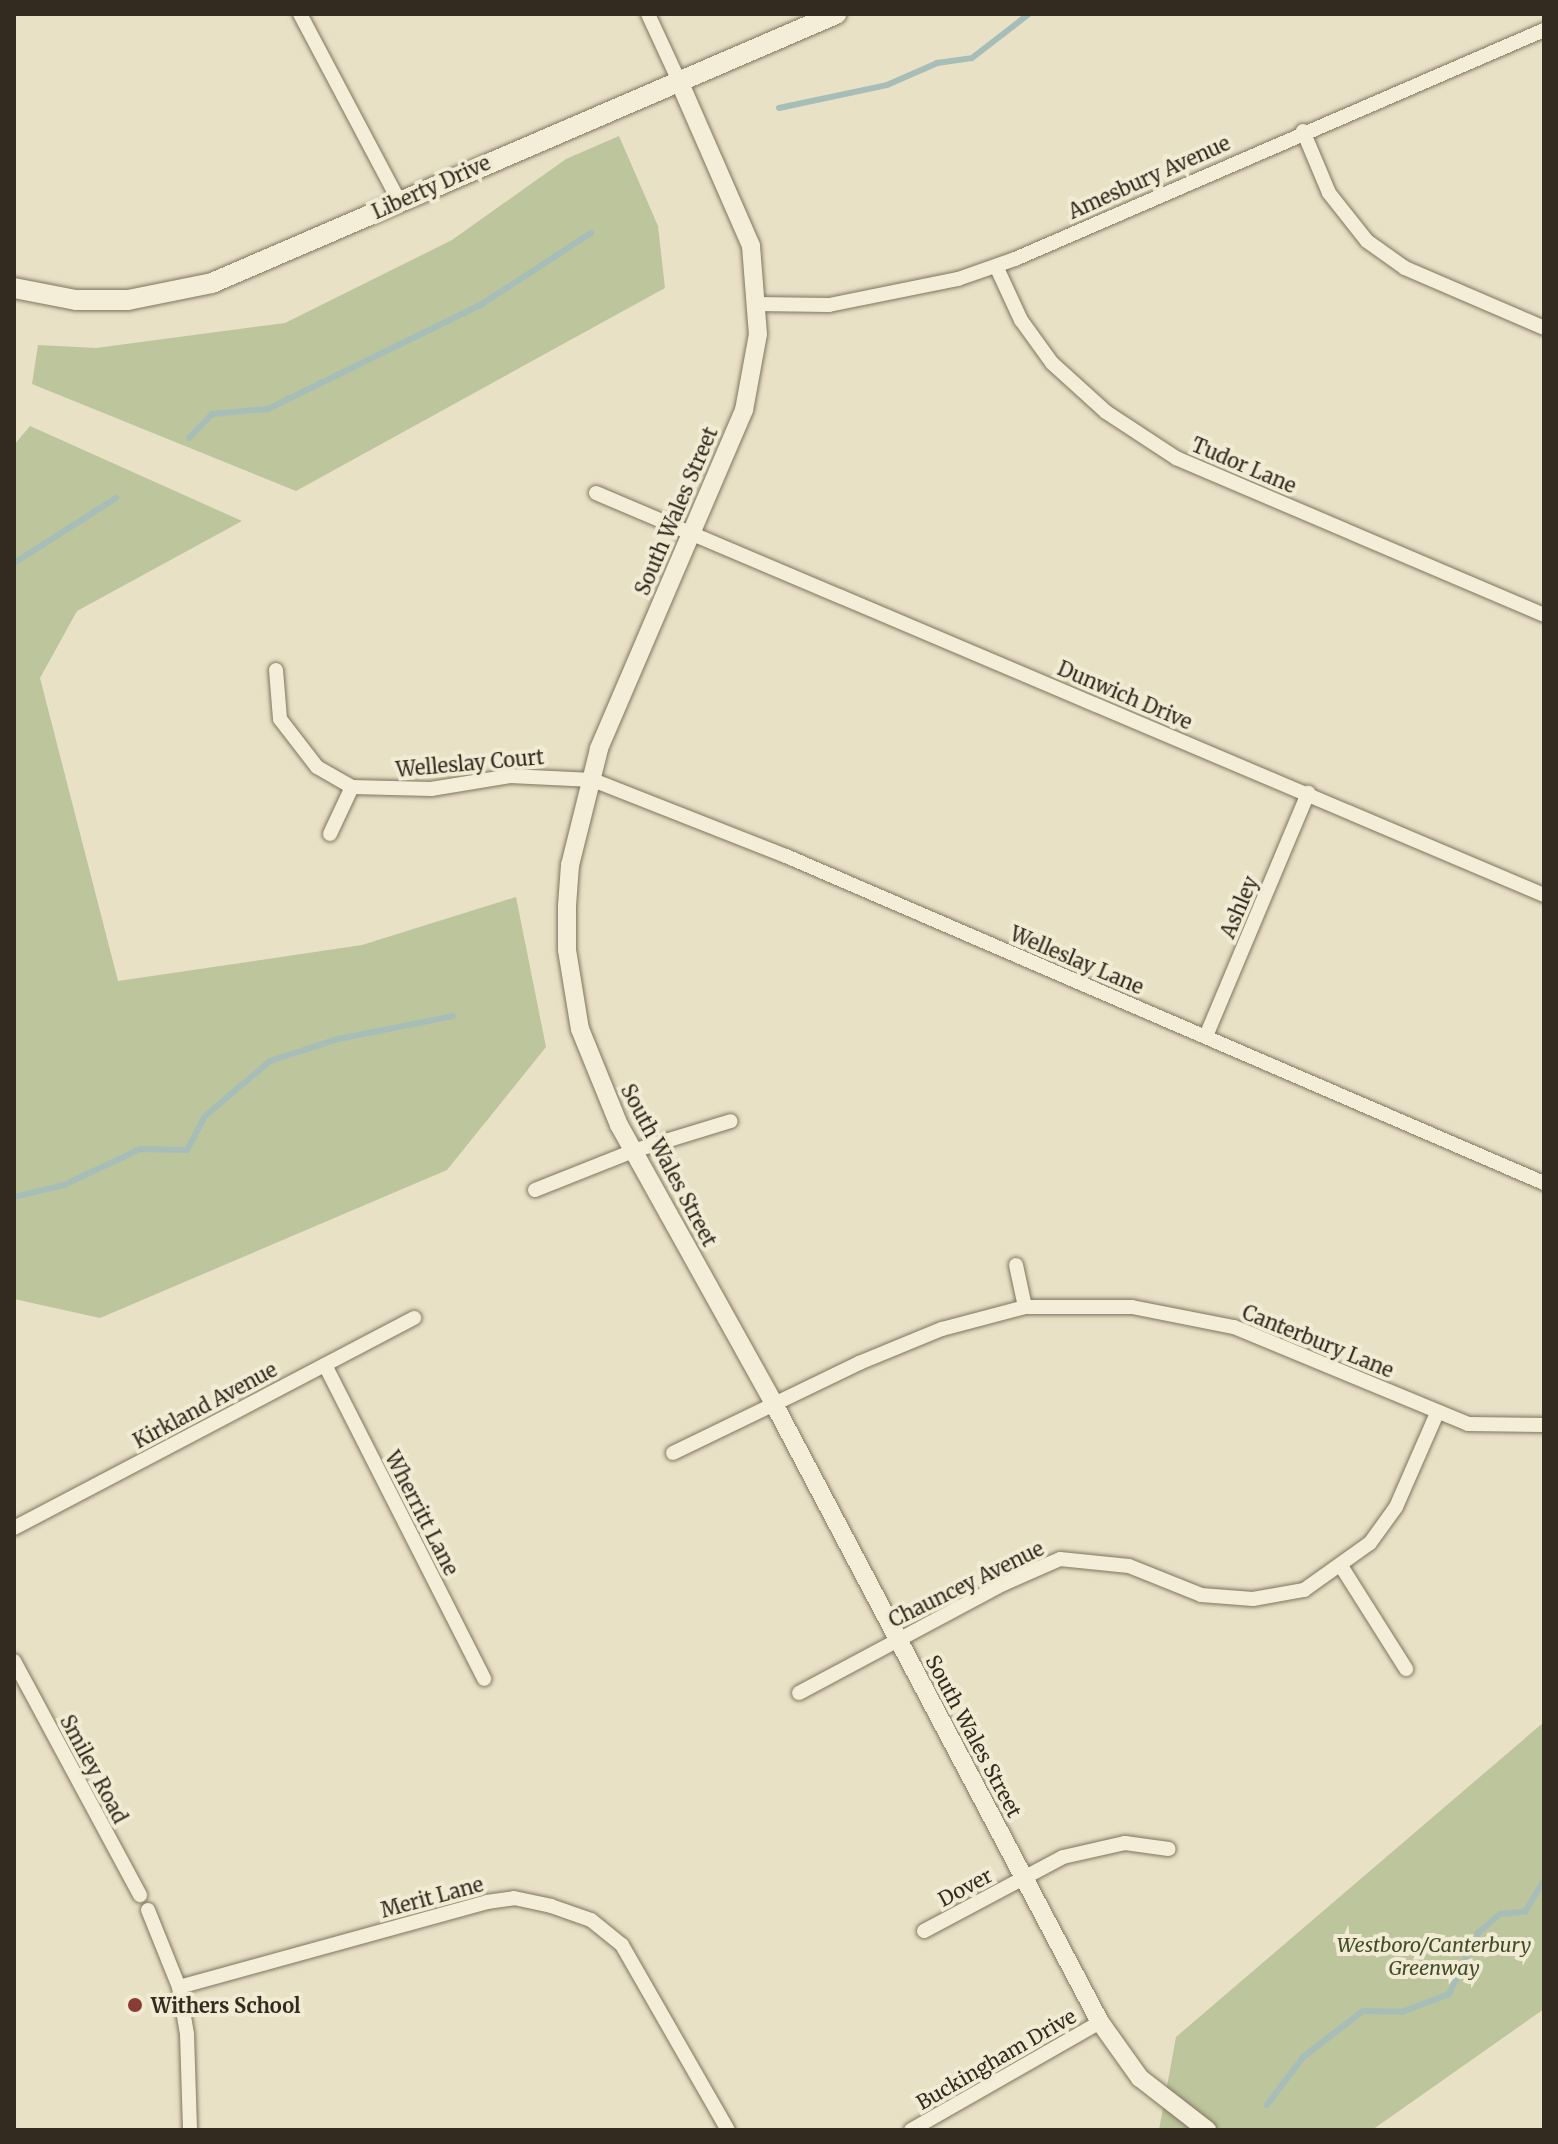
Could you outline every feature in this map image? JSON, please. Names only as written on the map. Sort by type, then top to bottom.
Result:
[{"type":"main road","name":"Liberty Drive","points":[[15,293],[76,300],[170,294],[262,262],[836,14]]},
{"type":"street","points":[[300,14],[399,201]]},
{"type":"street","points":[[648,14],[679,81]]},
{"type":"street","name":"Amesbury Avenue","points":[[756,304],[829,305],[996,266],[1303,131],[1544,30]]},
{"type":"street","name":"South Wales Street","points":[[679,81],[751,246],[758,334],[744,410],[599,749],[570,865],[567,950],[580,1029],[633,1151],[774,1404],[1100,2022],[1140,2078],[1207,2130]]},
{"type":"street","points":[[1303,131],[1329,193],[1367,241],[1405,268],[1544,328]]},
{"type":"street","name":"Tudor Lane","points":[[996,266],[1021,320],[1052,363],[1106,412],[1176,458],[1544,615]]},
{"type":"street","name":"Dunwich Drive","points":[[596,493],[1544,895]]},
{"type":"street","name":"Welleslay Court","points":[[276,670],[274,696],[287,728],[317,767],[352,787],[399,791],[523,775],[593,780]]},
{"type":"street","name":"Welleslay Lane","points":[[593,780],[666,806],[1544,1183]]},
{"type":"street","points":[[330,834],[352,787]]},
{"type":"street","name":"Ashley","points":[[1206,1036],[1308,793]]},
{"type":"street","points":[[535,1190],[633,1151],[731,1121]]},
{"type":"street","points":[[1016,1265],[1025,1307]]},
{"type":"street","name":"Canterbury Lane","points":[[673,1453],[942,1329],[1025,1307],[1132,1307],[1234,1327],[1468,1424],[1544,1425]]},
{"type":"street","name":"Kirkland Avenue","points":[[14,1528],[414,1318]]},
{"type":"street","name":"Wherritt Lane","points":[[325,1365],[484,1679]]},
{"type":"street","name":"Chauncey Avenue","points":[[799,1693],[898,1639],[1060,1559],[1129,1566],[1201,1595],[1253,1599],[1304,1590],[1370,1543],[1396,1507],[1437,1413]]},
{"type":"street","points":[[1341,1566],[1406,1669]]},
{"type":"street","name":"Smiley Road","points":[[14,1661],[140,1895]]},
{"type":"street","name":"Dover","points":[[924,1931],[1063,1857],[1125,1843],[1169,1849]]},
{"type":"street","name":"Merit Lane","points":[[179,1987],[487,1902],[514,1898],[551,1906],[591,1920],[622,1945],[728,2130]]},
{"type":"street","points":[[148,1910],[179,1987],[187,2034],[190,2130]]},
{"type":"street","name":"Buckingham Drive","points":[[911,2130],[1100,2022]]},
{"type":"green space","points":[[619,136],[658,226],[665,288],[296,491],[32,384],[38,345],[96,348],[285,323],[452,240],[566,159]]},
{"type":"green space","points":[[30,426],[242,521],[77,611],[40,678],[118,981],[362,945],[516,897],[546,1047],[447,1170],[100,1318],[14,1299],[14,445]]},
{"type":"green space","name":"Westboro/Canterbury Greenway","points":[[1544,1722],[1544,2009],[1372,2130],[1159,2130],[1176,2037]]},
{"type":"waterway","points":[[779,108],[887,85],[937,63],[972,58],[1029,14]]},
{"type":"waterway","points":[[189,438],[212,414],[268,409],[482,304],[591,233]]},
{"type":"waterway","points":[[14,563],[116,498]]},
{"type":"waterway","points":[[14,1197],[64,1185],[140,1149],[187,1150],[205,1116],[270,1061],[338,1039],[453,1016]]},
{"type":"waterway","points":[[1267,2105],[1303,2057],[1363,2011],[1402,2012],[1449,1994],[1478,1933],[1500,1914],[1525,1912],[1544,1880]]},
{"type":"place","name":"Withers School","points":[[135,2005]]}]
